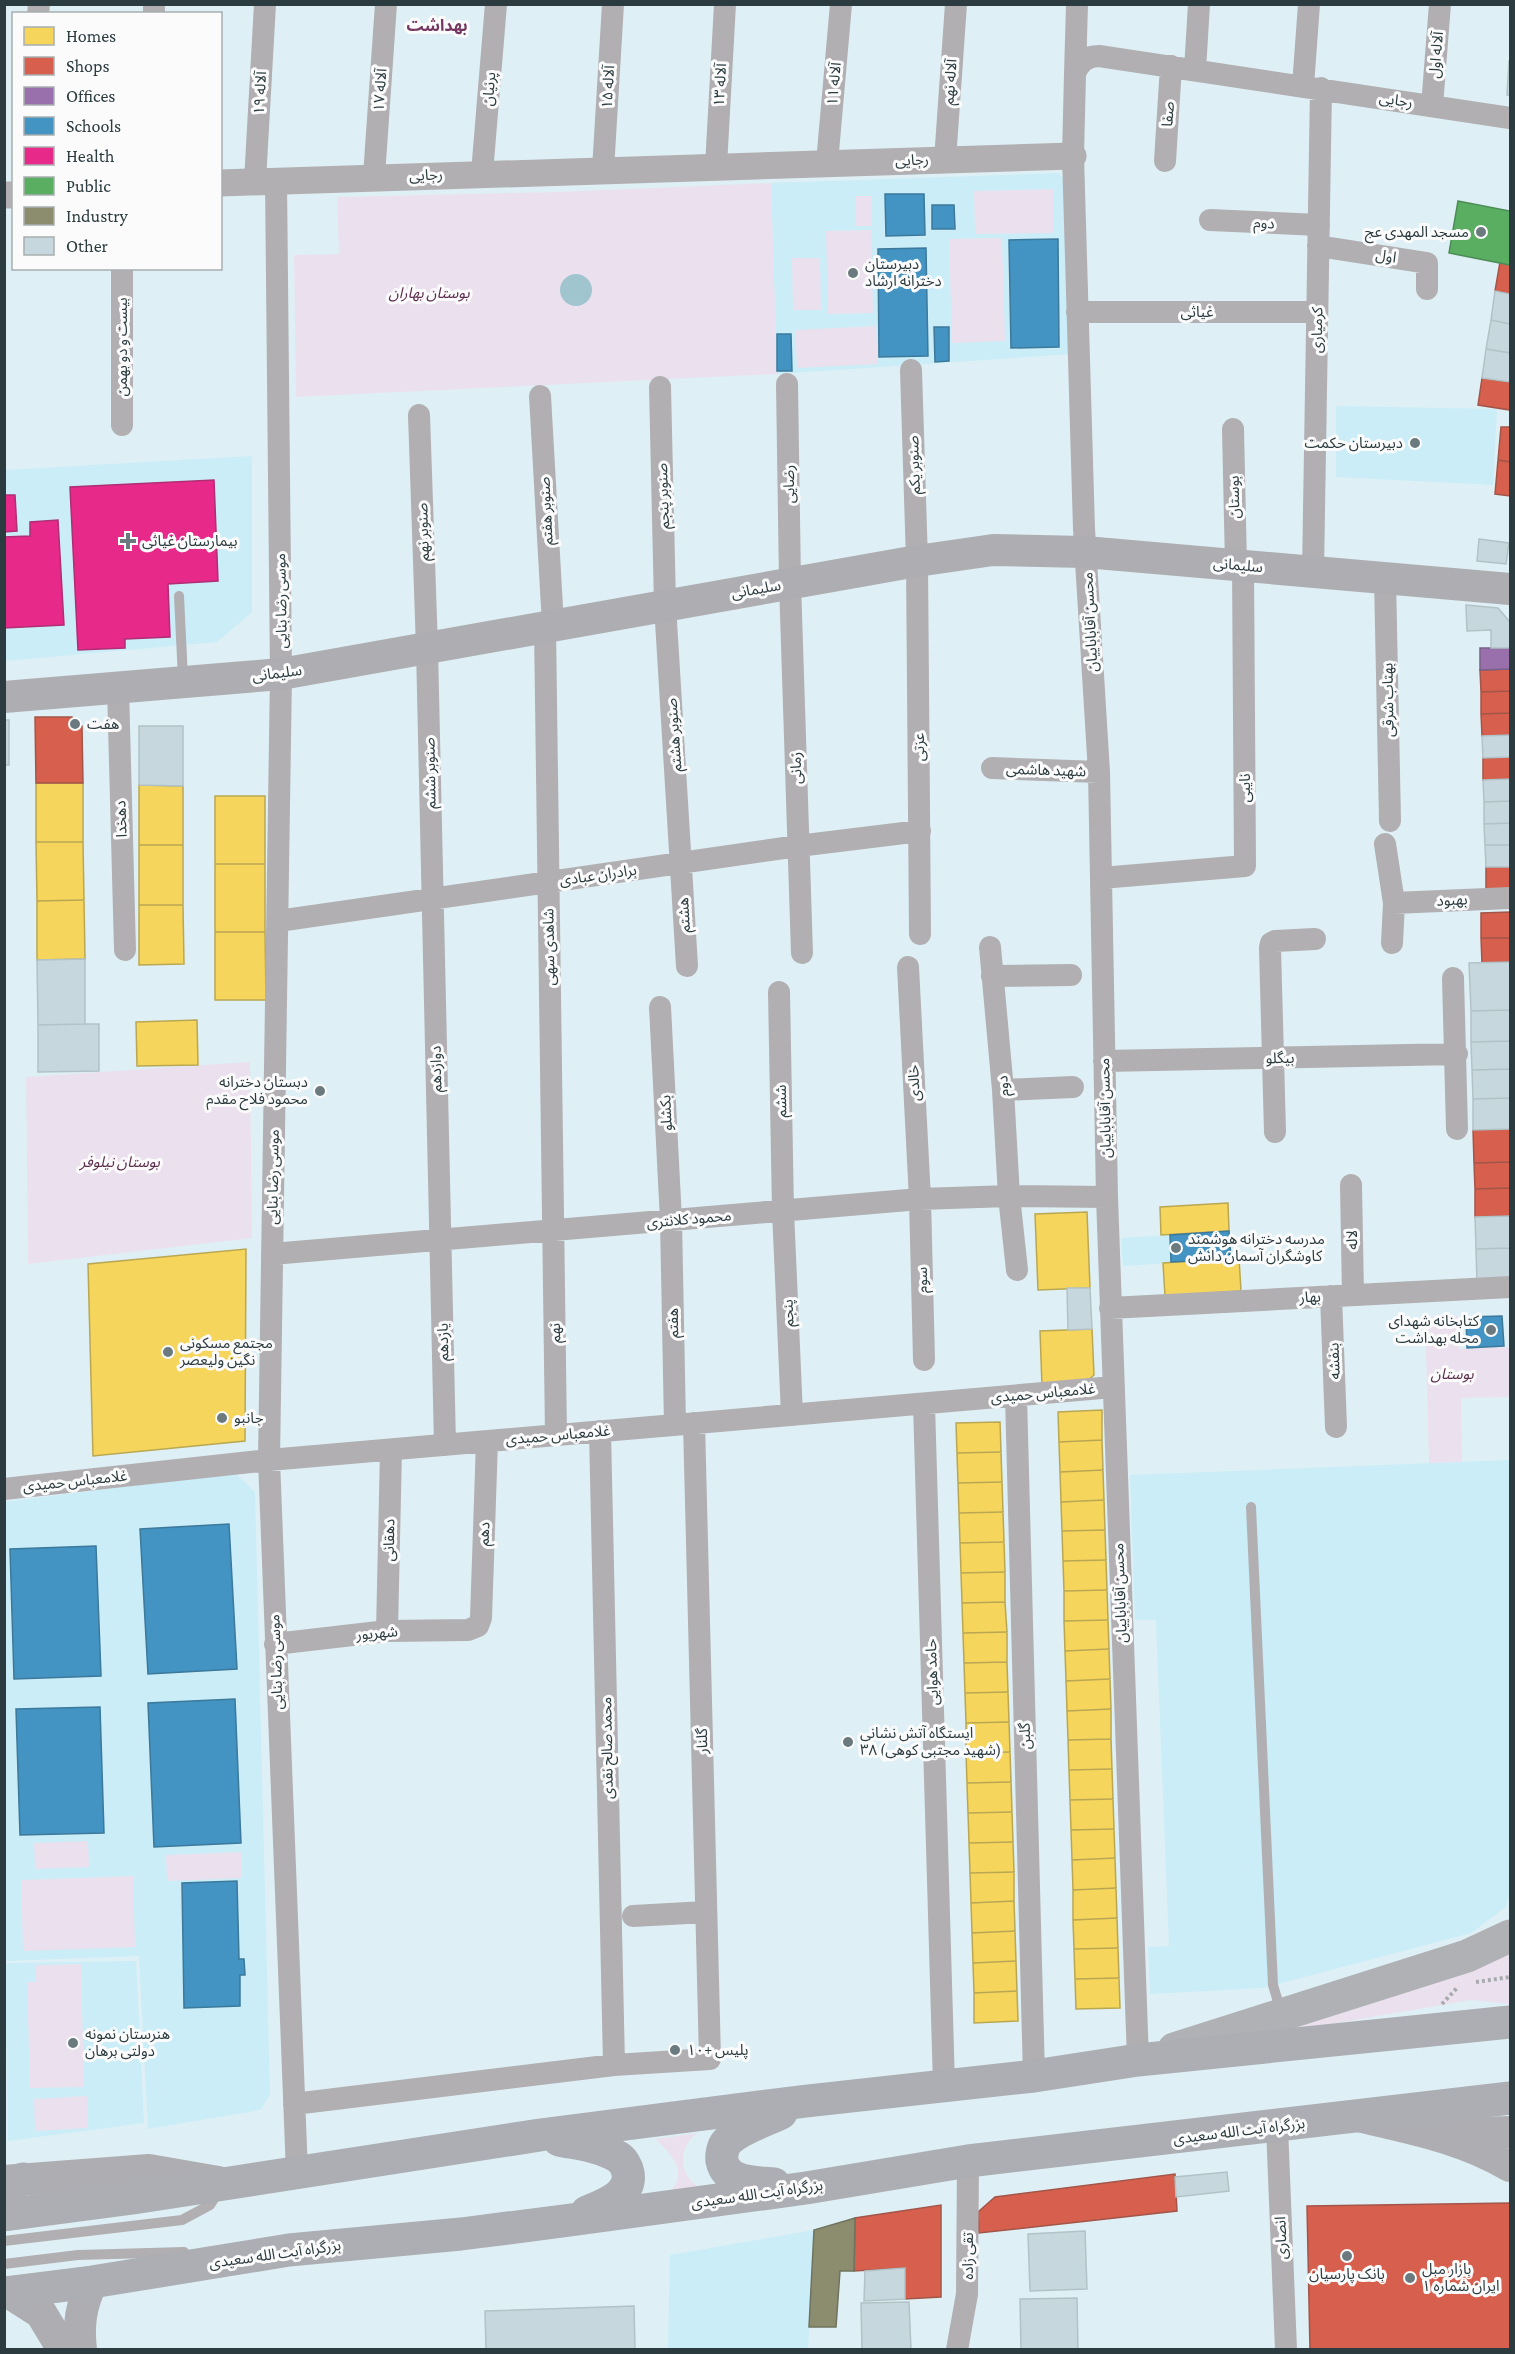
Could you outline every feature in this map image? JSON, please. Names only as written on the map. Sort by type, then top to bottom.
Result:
[{"type":"highway","points":[[4,2215],[133,2198],[540,2135],[807,2101],[1034,2076],[1138,2060],[1510,2022]]},
{"type":"highway","name":"بزرگراه آیت الله سعیدی","points":[[6,2283],[92,2282],[289,2250],[461,2234],[563,2221],[806,2188],[968,2161],[1277,2127],[1510,2098]]},
{"type":"highway","points":[[806,2188],[741,2181],[728,2173],[722,2163],[722,2154],[726,2143],[742,2132],[807,2101]]},
{"type":"highway","points":[[540,2135],[603,2150],[621,2158],[627,2169],[629,2180],[626,2189],[616,2197],[563,2221]]},
{"type":"main road","name":"سلیمانی","points":[[4,697],[281,674],[790,583],[993,550],[1085,552],[1510,589]]},
{"type":"main road","points":[[1138,2060],[1467,1956],[1510,1936]]},
{"type":"main road","points":[[1358,2116],[1479,2133],[1510,2132]]},
{"type":"main road","points":[[1358,2116],[1466,2144],[1510,2166]]},
{"type":"main road","points":[[11,2182],[150,2170],[224,2183]]},
{"type":"main road","points":[[70,2345],[84,2298],[92,2282]]},
{"type":"main road","points":[[6,2283],[41,2313],[70,2345]]},
{"type":"street","name":"آلاله ۱۹","points":[[265,4],[265,180]]},
{"type":"street","name":"آلاله ۱۷","points":[[375,176],[386,4]]},
{"type":"street","name":"پرنیان","points":[[482,173],[496,4]]},
{"type":"street","name":"آلاله ۱۵","points":[[603,170],[613,4]]},
{"type":"street","name":"آلاله ۱۳","points":[[716,166],[725,4]]},
{"type":"street","name":"آلاله ۱۱","points":[[827,163],[841,4]]},
{"type":"street","name":"آلاله نهم","points":[[945,159],[956,4]]},
{"type":"street","points":[[1073,156],[1077,4]]},
{"type":"street","points":[[1195,70],[1199,4]]},
{"type":"street","name":"کرمیاری","points":[[1310,4],[1318,236],[1313,572]]},
{"type":"street","name":"آلاله اول","points":[[1432,106],[1440,4]]},
{"type":"street","name":"رجایی","points":[[1075,74],[1080,63],[1092,56],[1172,66],[1510,118]]},
{"type":"street","name":"صفا","points":[[1165,161],[1172,66]]},
{"type":"street","name":"رجایی","points":[[222,183],[375,176],[1073,156]]},
{"type":"street","name":"محسن آقاباباییان","points":[[1073,156],[1085,552],[1099,772],[1110,1308],[1138,2060]]},
{"type":"street","name":"موسی رضا بنایی","points":[[265,180],[281,674],[269,1461],[297,2173]]},
{"type":"street","name":"دوم","points":[[1210,220],[1318,236]]},
{"type":"street","name":"اول","points":[[1318,236],[1427,263],[1426,289]]},
{"type":"street","name":"بیست و دو بهمن","points":[[122,270],[122,425]]},
{"type":"street","name":"غیاثی","points":[[1077,312],[1317,312]]},
{"type":"street","name":"صنوبر یکم","points":[[911,370],[917,561]]},
{"type":"street","name":"رضایی","points":[[788,384],[790,583]]},
{"type":"street","name":"صنوبر پنجم","points":[[660,387],[665,605]]},
{"type":"street","name":"صنوبر هفتم","points":[[540,396],[549,626]]},
{"type":"street","name":"صنوبر نهم","points":[[419,415],[427,648]]},
{"type":"street","name":"بوستان","points":[[1233,429],[1240,566]]},
{"type":"street","name":"عزتی","points":[[917,561],[920,934]]},
{"type":"street","name":"نایبی","points":[[1101,878],[1245,866],[1240,566]]},
{"type":"street","name":"بهتاب شرقی","points":[[1385,578],[1390,821]]},
{"type":"street","name":"زمانی","points":[[790,583],[802,952]]},
{"type":"street","name":"صنوبر هشتم","points":[[665,605],[682,864]]},
{"type":"street","name":"شاهدی سهی","points":[[549,626],[548,882],[553,1230]]},
{"type":"street","name":"صنوبر ششم","points":[[427,648],[433,899]]},
{"type":"street","name":"دهخدا","points":[[118,688],[125,950]]},
{"type":"street","name":"شهید هاشمی","points":[[992,768],[1099,772]]},
{"type":"street","name":"برادران عبادی","points":[[278,921],[798,846],[920,831]]},
{"type":"street","points":[[1385,844],[1394,903],[1392,943]]},
{"type":"street","name":"هشتم","points":[[682,864],[687,966]]},
{"type":"street","name":"بهبود","points":[[1394,903],[1510,898]]},
{"type":"street","name":"دوازدهم","points":[[433,899],[440,1240]]},
{"type":"street","points":[[1275,1131],[1271,943],[1315,939]]},
{"type":"street","name":"دوم","points":[[990,947],[1003,1090],[1009,1196],[1017,1270]]},
{"type":"street","name":"خالدی","points":[[908,967],[920,1199]]},
{"type":"street","points":[[992,976],[1071,975]]},
{"type":"street","points":[[1453,978],[1457,1054],[1457,1128]]},
{"type":"street","name":"ششم","points":[[779,992],[783,1211]]},
{"type":"street","name":"بکشلو","points":[[660,1007],[671,1220]]},
{"type":"street","name":"بیگلو","points":[[1104,1061],[1457,1054]]},
{"type":"street","points":[[1003,1090],[1073,1087]]},
{"type":"street","name":"لاله","points":[[1342,1296],[1351,1185]]},
{"type":"street","name":"محمود کلانتری","points":[[272,1254],[920,1199],[1009,1196],[1107,1197]]},
{"type":"street","name":"سوم","points":[[920,1199],[924,1360]]},
{"type":"street","name":"پنجم","points":[[783,1211],[792,1415]]},
{"type":"street","name":"هفتم","points":[[671,1220],[685,1424]]},
{"type":"street","name":"نهم","points":[[553,1230],[556,1435]]},
{"type":"street","name":"یازدهم","points":[[440,1240],[445,1445]]},
{"type":"street","name":"بهار","points":[[1110,1308],[1510,1287]]},
{"type":"street","name":"بنفشه","points":[[1336,1427],[1342,1296]]},
{"type":"street","name":"غلامعباس حمیدی","points":[[4,1489],[269,1461],[1113,1387]]},
{"type":"street","name":"گلبن","points":[[1016,1396],[1034,2076]]},
{"type":"street","name":"حامد هوایی","points":[[924,1404],[944,2085]]},
{"type":"street","name":"گلنار","points":[[614,2065],[710,2059],[685,1424]]},
{"type":"street","name":"محمد صالح نقدی","points":[[600,1431],[614,2065]]},
{"type":"street","name":"دهم","points":[[478,1626],[481,1618],[487,1442]]},
{"type":"street","name":"دهقانی","points":[[387,1631],[392,1450]]},
{"type":"street","name":"شهریور","points":[[275,1644],[387,1631],[468,1630],[478,1626]]},
{"type":"street","points":[[633,1916],[706,1912]]},
{"type":"street","points":[[294,2104],[614,2065]]},
{"type":"street","name":"انصاری","points":[[1277,2127],[1286,2349]]},
{"type":"street","name":"تقی زاده","points":[[957,2349],[968,2294],[968,2161]]},
{"type":"lane","points":[[179,596],[183,682]]},
{"type":"lane","points":[[1251,1507],[1273,1985],[1282,2015]]},
{"type":"lane","points":[[4,2241],[182,2220],[210,2205],[224,2183]]},
{"type":"lane","points":[[207,2252],[289,2250]]},
{"type":"lane","points":[[6,2283],[78,2254],[195,2252]]},
{"type":"path","points":[[1470,1984],[1510,1977]]},
{"type":"path","points":[[1440,2029],[1442,2004],[1454,1989],[1462,1987]]},
{"type":"shaded area","points":[[1059,173],[1070,187],[1072,354],[777,374],[771,183]]},
{"type":"shaded area","points":[[576,274],[587,279],[592,290],[587,301],[576,306],[565,301],[560,290],[565,279]]},
{"type":"shaded area","name":"دبیرستان حکمت","points":[[1336,406],[1497,409],[1493,485],[1336,477]]},
{"type":"shaded area","name":"بیمارستان غیاثی","points":[[252,456],[252,612],[217,642],[5,661],[5,470]]},
{"type":"shaded area","name":"مدرسه دخترانه هوشمند کاوشگران آسمان دانش","points":[[1229,1231],[1231,1259],[1123,1266],[1121,1238]]},
{"type":"shaded area","points":[[1510,1460],[1510,1893],[1506,1907],[1471,1933],[1263,1988],[1150,1994],[1148,1947],[1169,1946],[1156,1620],[1135,1620],[1130,1475]]},
{"type":"shaded area","points":[[235,1473],[255,1492],[270,2095],[260,2110],[148,2129],[139,1956],[5,1961],[4,1502]]},
{"type":"shaded area","name":"هنرستان نمونه دولتی برهان","points":[[136,1961],[144,2123],[8,2141],[5,1963]]},
{"type":"shaded area","points":[[814,2230],[808,2349],[668,2350],[670,2255]]},
{"type":"green space","name":"بوستان بهاران","points":[[771,183],[777,374],[296,397],[294,255],[339,254],[337,197],[557,192]]},
{"type":"green space","points":[[1053,189],[1053,233],[975,234],[974,191]]},
{"type":"green space","points":[[856,196],[872,196],[872,226],[856,226]]},
{"type":"green space","points":[[871,230],[873,313],[828,314],[826,231]]},
{"type":"green space","points":[[1002,238],[1005,341],[952,343],[949,239]]},
{"type":"green space","points":[[792,258],[820,258],[821,310],[793,310]]},
{"type":"green space","points":[[876,326],[878,364],[797,368],[795,330]]},
{"type":"green space","name":"بوستان نیلوفر","points":[[250,1062],[252,1238],[28,1264],[26,1077]]},
{"type":"green space","name":"بوستان","points":[[1457,1316],[1459,1349],[1510,1347],[1510,1397],[1461,1398],[1462,1462],[1429,1463],[1425,1317]]},
{"type":"green space","points":[[88,1841],[89,1867],[35,1869],[34,1843]]},
{"type":"green space","points":[[241,1852],[242,1878],[167,1881],[166,1855]]},
{"type":"green space","points":[[133,1876],[135,1947],[23,1951],[21,1880]]},
{"type":"green space","points":[[1510,1949],[1510,2004],[1471,2000],[1285,2032]]},
{"type":"green space","points":[[81,1964],[84,2087],[30,2088],[27,1982],[36,1982],[36,1965]]},
{"type":"green space","points":[[87,2096],[88,2128],[35,2131],[34,2099]]},
{"type":"green space","points":[[698,2133],[686,2147],[683,2164],[690,2179],[705,2190],[666,2196],[677,2180],[677,2166],[668,2152],[655,2139]]},
{"type":"building: Homes","points":[[36,783],[83,783],[83,842],[36,842]]},
{"type":"building: Homes","points":[[139,785],[183,786],[183,845],[139,845]]},
{"type":"building: Homes","points":[[215,796],[265,796],[265,864],[215,864]]},
{"type":"building: Homes","points":[[36,842],[83,842],[84,900],[37,901]]},
{"type":"building: Homes","points":[[139,845],[183,845],[183,905],[139,905]]},
{"type":"building: Homes","points":[[215,864],[265,864],[265,932],[215,932]]},
{"type":"building: Homes","points":[[84,900],[85,959],[37,960],[37,901]]},
{"type":"building: Homes","points":[[139,905],[183,905],[184,964],[139,965]]},
{"type":"building: Homes","points":[[215,932],[265,932],[266,1000],[215,1000]]},
{"type":"building: Homes","points":[[197,1020],[198,1065],[137,1066],[136,1022]]},
{"type":"building: Homes","points":[[1228,1203],[1229,1231],[1161,1235],[1160,1207]]},
{"type":"building: Homes","points":[[1087,1212],[1090,1288],[1038,1290],[1035,1214]]},
{"type":"building: Homes","name":"مجتمع مسکونی نگین ولیعصر","points":[[246,1249],[245,1441],[93,1456],[88,1264]]},
{"type":"building: Homes","points":[[1239,1258],[1241,1291],[1165,1296],[1163,1263]]},
{"type":"building: Homes","points":[[1092,1329],[1094,1375],[1084,1384],[1042,1386],[1040,1331]]},
{"type":"building: Homes","points":[[1102,1410],[1102,1440],[1059,1442],[1058,1412]]},
{"type":"building: Homes","points":[[1000,1422],[1001,1452],[957,1453],[956,1423]]},
{"type":"building: Homes","points":[[1102,1440],[1103,1470],[1060,1472],[1059,1442]]},
{"type":"building: Homes","points":[[1001,1452],[1002,1482],[958,1483],[957,1453]]},
{"type":"building: Homes","points":[[1103,1470],[1104,1500],[1061,1502],[1060,1472]]},
{"type":"building: Homes","points":[[1002,1482],[1003,1512],[959,1513],[958,1483]]},
{"type":"building: Homes","points":[[1104,1500],[1105,1530],[1062,1531],[1061,1502]]},
{"type":"building: Homes","points":[[1003,1512],[1004,1542],[960,1543],[959,1513]]},
{"type":"building: Homes","points":[[1105,1530],[1106,1560],[1063,1561],[1062,1531]]},
{"type":"building: Homes","points":[[1004,1542],[1005,1572],[961,1573],[960,1543]]},
{"type":"building: Homes","points":[[1106,1560],[1107,1590],[1064,1591],[1063,1561]]},
{"type":"building: Homes","points":[[1005,1572],[1005,1602],[962,1603],[961,1573]]},
{"type":"building: Homes","points":[[1107,1590],[1108,1620],[1064,1621],[1064,1591]]},
{"type":"building: Homes","points":[[1005,1602],[1007,1632],[963,1633],[962,1603]]},
{"type":"building: Homes","points":[[1108,1620],[1109,1649],[1065,1651],[1064,1621]]},
{"type":"building: Homes","points":[[1007,1632],[1007,1662],[964,1663],[963,1633]]},
{"type":"building: Homes","points":[[1109,1649],[1110,1679],[1066,1681],[1065,1651]]},
{"type":"building: Homes","points":[[1007,1662],[1008,1692],[965,1693],[964,1663]]},
{"type":"building: Homes","points":[[1110,1679],[1111,1709],[1067,1711],[1066,1681]]},
{"type":"building: Homes","points":[[1008,1692],[1009,1722],[966,1723],[965,1693]]},
{"type":"building: Homes","points":[[1111,1709],[1111,1739],[1068,1740],[1067,1711]]},
{"type":"building: Homes","points":[[1009,1722],[1010,1752],[966,1753],[966,1723]]},
{"type":"building: Homes","points":[[1111,1739],[1112,1769],[1069,1770],[1068,1740]]},
{"type":"building: Homes","points":[[1010,1752],[1011,1782],[967,1783],[966,1753]]},
{"type":"building: Homes","points":[[1112,1769],[1113,1799],[1070,1800],[1069,1770]]},
{"type":"building: Homes","points":[[1011,1782],[1012,1812],[968,1813],[967,1783]]},
{"type":"building: Homes","points":[[1113,1799],[1114,1829],[1071,1830],[1070,1800]]},
{"type":"building: Homes","points":[[1012,1812],[1013,1842],[969,1843],[968,1813]]},
{"type":"building: Homes","points":[[1114,1829],[1115,1858],[1072,1860],[1071,1830]]},
{"type":"building: Homes","points":[[1013,1842],[1014,1872],[970,1873],[969,1843]]},
{"type":"building: Homes","points":[[1115,1858],[1116,1888],[1073,1890],[1072,1860]]},
{"type":"building: Homes","points":[[1014,1872],[1014,1901],[971,1903],[970,1873]]},
{"type":"building: Homes","points":[[1116,1888],[1117,1918],[1073,1920],[1073,1890]]},
{"type":"building: Homes","points":[[1014,1901],[1015,1931],[972,1933],[971,1903]]},
{"type":"building: Homes","points":[[1117,1918],[1118,1948],[1074,1949],[1073,1920]]},
{"type":"building: Homes","points":[[1015,1931],[1016,1961],[973,1963],[972,1933]]},
{"type":"building: Homes","points":[[1118,1948],[1119,1978],[1075,1979],[1074,1949]]},
{"type":"building: Homes","points":[[1016,1961],[1017,1991],[974,1993],[973,1963]]},
{"type":"building: Homes","points":[[1119,1978],[1120,2008],[1076,2009],[1075,1979]]},
{"type":"building: Homes","points":[[1017,1991],[1018,2021],[974,2023],[974,1993]]},
{"type":"building: Shops","points":[[1500,262],[1510,265],[1510,294],[1495,291]]},
{"type":"building: Shops","points":[[1482,378],[1510,382],[1510,410],[1478,405]]},
{"type":"building: Shops","points":[[1501,427],[1510,427],[1510,462],[1498,460]]},
{"type":"building: Shops","points":[[1498,460],[1510,462],[1510,496],[1495,494]]},
{"type":"building: Shops","points":[[1510,669],[1510,691],[1481,692],[1480,670]]},
{"type":"building: Shops","points":[[1510,691],[1510,713],[1481,714],[1481,692]]},
{"type":"building: Shops","points":[[1510,713],[1510,735],[1482,736],[1481,714]]},
{"type":"building: Shops","points":[[35,717],[72,717],[82,726],[83,783],[36,783]]},
{"type":"building: Shops","points":[[1510,757],[1510,779],[1483,780],[1483,758]]},
{"type":"building: Shops","points":[[1486,867],[1510,867],[1510,889],[1486,890]]},
{"type":"building: Shops","points":[[1510,912],[1510,938],[1481,938],[1481,913]]},
{"type":"building: Shops","points":[[1481,938],[1510,938],[1510,962],[1482,963]]},
{"type":"building: Shops","points":[[1510,1129],[1510,1162],[1474,1163],[1473,1130]]},
{"type":"building: Shops","points":[[1510,1162],[1510,1188],[1475,1189],[1474,1163]]},
{"type":"building: Shops","points":[[1510,1188],[1510,1216],[1475,1217],[1475,1189]]},
{"type":"building: Shops","points":[[1175,2174],[1177,2211],[979,2233],[978,2212],[995,2197]]},
{"type":"building: Shops","name":"بازار مبل ایران شماره ۱","points":[[1510,2203],[1510,2350],[1310,2350],[1307,2206]]},
{"type":"building: Shops","points":[[941,2205],[941,2297],[905,2299],[905,2268],[854,2271],[855,2218]]},
{"type":"building: Offices","points":[[1480,648],[1510,648],[1510,669],[1480,670]]},
{"type":"building: Schools","points":[[885,194],[924,194],[925,235],[886,236]]},
{"type":"building: Schools","points":[[932,205],[954,205],[955,229],[932,229]]},
{"type":"building: Schools","points":[[1058,239],[1059,347],[1011,348],[1009,240]]},
{"type":"building: Schools","points":[[926,248],[928,356],[879,357],[878,249]]},
{"type":"building: Schools","points":[[934,327],[949,327],[949,361],[935,362]]},
{"type":"building: Schools","points":[[777,334],[791,334],[792,371],[777,371]]},
{"type":"building: Schools","points":[[1229,1231],[1231,1259],[1171,1262],[1170,1235]]},
{"type":"building: Schools","points":[[1502,1316],[1504,1346],[1467,1348],[1466,1317]]},
{"type":"building: Schools","points":[[229,1524],[237,1669],[148,1674],[140,1529]]},
{"type":"building: Schools","points":[[96,1546],[101,1676],[14,1679],[10,1549]]},
{"type":"building: Schools","points":[[235,1699],[241,1843],[154,1847],[148,1703]]},
{"type":"building: Schools","points":[[100,1707],[104,1833],[20,1835],[16,1709]]},
{"type":"building: Schools","points":[[237,1881],[239,1959],[244,1959],[245,1975],[240,1975],[240,2006],[184,2008],[182,1883]]},
{"type":"building: Health","points":[[214,480],[218,581],[168,584],[170,637],[125,639],[125,648],[78,650],[70,487]]},
{"type":"building: Health","points":[[4,495],[15,495],[17,531],[4,532]]},
{"type":"building: Health","points":[[58,520],[64,625],[4,628],[4,537],[30,536],[30,522]]},
{"type":"building: Public","name":"مسجد المهدی عج","points":[[1458,201],[1510,211],[1510,265],[1449,253]]},
{"type":"building: Industry","points":[[855,2218],[854,2271],[840,2271],[836,2327],[809,2327],[814,2230]]},
{"type":"building: Other","points":[[1509,61],[1510,95],[1507,95]]},
{"type":"building: Other","points":[[1495,291],[1510,294],[1510,324],[1491,320]]},
{"type":"building: Other","points":[[1491,320],[1510,324],[1510,353],[1486,349]]},
{"type":"building: Other","points":[[1486,349],[1510,353],[1510,382],[1482,378]]},
{"type":"building: Other","points":[[1479,539],[1509,543],[1506,564],[1477,561]]},
{"type":"building: Other","points":[[1466,605],[1498,608],[1510,622],[1510,648],[1491,648],[1491,630],[1467,631]]},
{"type":"building: Other","points":[[4,720],[9,720],[9,765],[4,765]]},
{"type":"building: Other","points":[[139,726],[183,726],[183,786],[139,785]]},
{"type":"building: Other","points":[[1510,735],[1510,757],[1483,758],[1482,736]]},
{"type":"building: Other","points":[[1510,779],[1510,801],[1484,802],[1483,780]]},
{"type":"building: Other","points":[[1510,801],[1510,823],[1484,824],[1484,802]]},
{"type":"building: Other","points":[[1510,823],[1510,845],[1485,845],[1484,824]]},
{"type":"building: Other","points":[[1485,845],[1510,845],[1510,867],[1486,867]]},
{"type":"building: Other","points":[[85,959],[85,1024],[38,1025],[37,960]]},
{"type":"building: Other","points":[[1510,962],[1510,1010],[1471,1011],[1469,963]]},
{"type":"building: Other","points":[[1510,1010],[1510,1041],[1471,1042],[1471,1011]]},
{"type":"building: Other","points":[[99,1024],[99,1071],[38,1072],[38,1025]]},
{"type":"building: Other","points":[[1510,1041],[1510,1069],[1472,1070],[1471,1042]]},
{"type":"building: Other","points":[[1510,1069],[1510,1098],[1473,1099],[1472,1070]]},
{"type":"building: Other","points":[[1510,1098],[1510,1129],[1473,1130],[1473,1099]]},
{"type":"building: Other","points":[[1510,1216],[1510,1248],[1476,1249],[1475,1217]]},
{"type":"building: Other","points":[[1510,1248],[1510,1280],[1477,1281],[1476,1249]]},
{"type":"building: Other","points":[[1067,1288],[1090,1288],[1092,1329],[1068,1330]]},
{"type":"building: Other","points":[[1227,2172],[1229,2191],[1176,2197],[1175,2177]]},
{"type":"building: Other","points":[[1085,2231],[1087,2289],[1030,2291],[1028,2234]]},
{"type":"building: Other","points":[[905,2268],[905,2299],[864,2301],[865,2271]]},
{"type":"building: Other","points":[[1077,2298],[1078,2350],[1021,2350],[1020,2299]]},
{"type":"building: Other","points":[[909,2302],[911,2350],[862,2350],[861,2303]]},
{"type":"building: Other","points":[[634,2306],[635,2350],[486,2350],[485,2311]]},
{"type":"place","name":"مسجد المهدی عج","points":[[1481,232]]},
{"type":"place","name":"دبیرستان دخترانه ارشاد","points":[[853,273]]},
{"type":"place","name":"دبیرستان حکمت","points":[[1415,443]]},
{"type":"place","name":"بیمارستان غیاثی","points":[[128,541]]},
{"type":"place","name":"هفت","points":[[75,724]]},
{"type":"place","name":"دبستان دخترانه محمود فلاح مقدم","points":[[320,1091]]},
{"type":"place","name":"مدرسه دخترانه هوشمند کاوشگران آسمان دانش","points":[[1176,1248]]},
{"type":"place","name":"کتابخانه شهدای محله بهداشت","points":[[1491,1330]]},
{"type":"place","name":"مجتمع مسکونی نگین ولیعصر","points":[[168,1352]]},
{"type":"place","name":"جانبو","points":[[222,1418]]},
{"type":"place","name":"ایستگاه آتش نشانی ۳۸ (شهید مجتبی کوهی)","points":[[848,1742]]},
{"type":"place","name":"هنرستان نمونه دولتی برهان","points":[[73,2043]]},
{"type":"place","name":"پلیس +۱۰","points":[[675,2050]]},
{"type":"place","name":"بانک پارسیان","points":[[1347,2256]]},
{"type":"place","name":"بازار مبل ایران شماره ۱","points":[[1410,2278]]},
{"type":"district","name":"بهداشت","points":[[437,25]]}]
